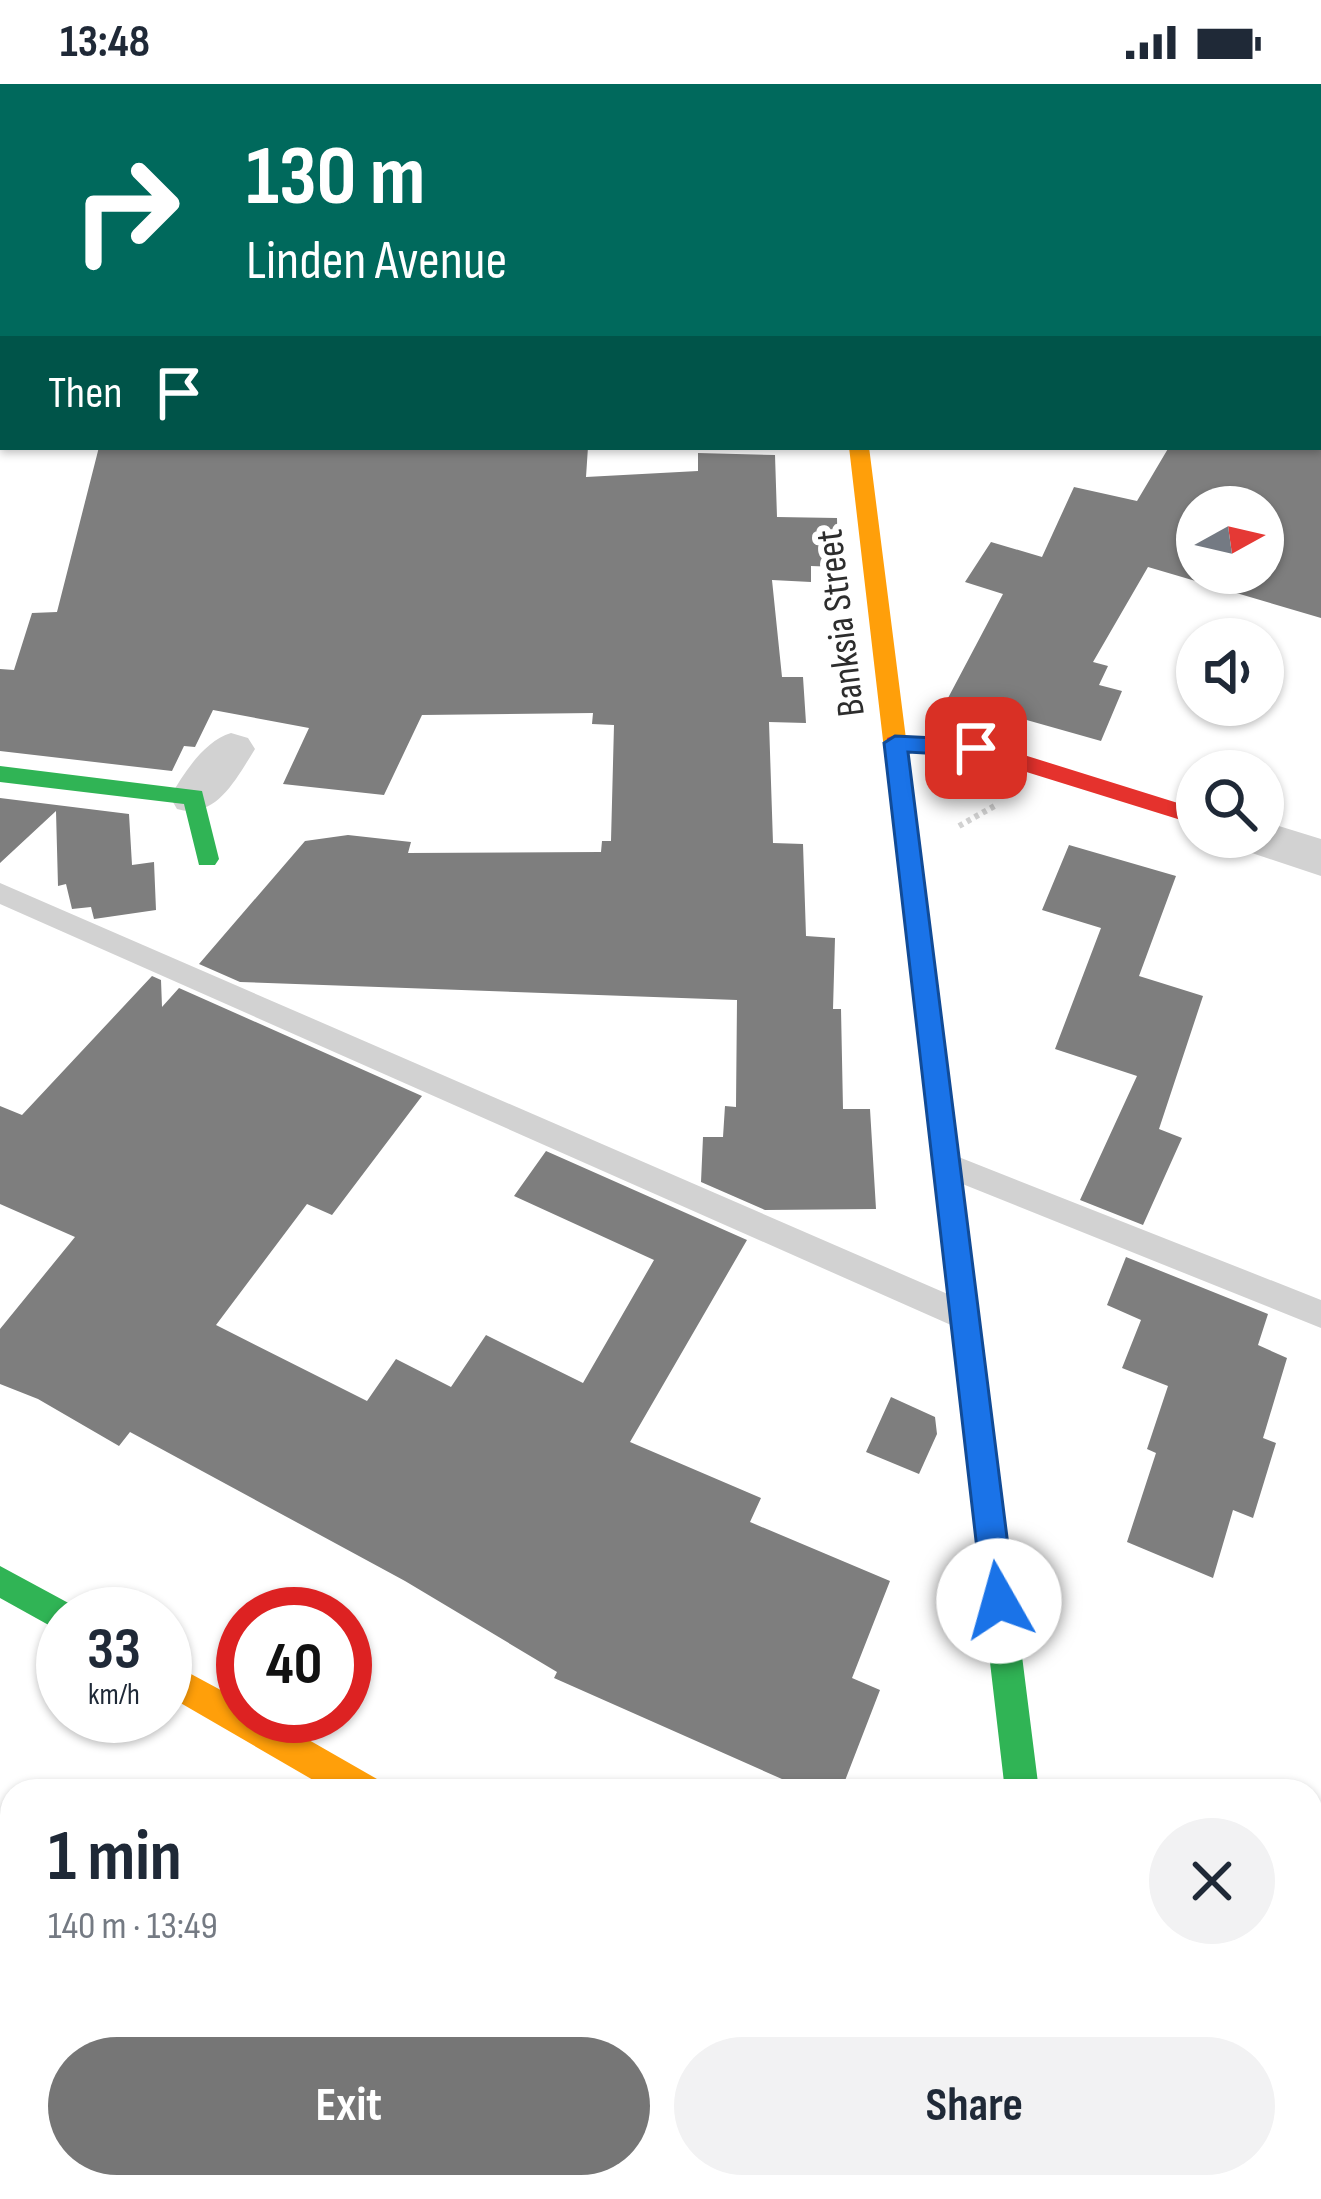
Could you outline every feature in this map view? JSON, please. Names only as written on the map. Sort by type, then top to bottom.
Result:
[{"type":"street","name":"Banksia Street","points":[[859,450],[1021,1779]]},
{"type":"street","points":[[895,743],[976,748],[1176,810]]},
{"type":"street","points":[[207,859],[194,797],[232,748]]},
{"type":"street","points":[[0,774],[194,797]]},
{"type":"street","points":[[1284,846],[1321,858]]},
{"type":"street","points":[[0,1581],[36,1602]]},
{"type":"street","points":[[192,1692],[344,1779]]},
{"type":"lane","points":[[0,893],[964,1316]]},
{"type":"lane","points":[[946,1164],[1321,1314]]},
{"type":"path","points":[[956,828],[1003,802]]},
{"type":"building","points":[[98,450],[588,450],[586,477],[698,471],[698,453],[775,455],[777,517],[837,518],[838,567],[811,566],[811,582],[772,580],[782,677],[803,677],[806,723],[769,722],[773,843],[803,844],[806,936],[835,938],[833,1009],[841,1009],[843,1109],[870,1109],[876,1209],[765,1210],[701,1182],[703,1137],[723,1137],[725,1106],[736,1107],[737,1000],[240,982],[199,964],[305,841],[348,835],[411,842],[408,853],[601,852],[602,841],[611,841],[614,725],[592,724],[593,713],[422,715],[384,795],[283,784],[309,728],[213,710],[195,747],[184,746],[172,771],[0,751],[0,669],[14,670],[32,613],[57,612]]},
{"type":"building","points":[[1167,450],[1321,450],[1321,618],[1240,594],[1284,594],[1284,486],[1176,486],[1176,575],[1148,567],[1093,662],[1108,666],[1099,685],[1122,691],[1101,741],[948,698],[1003,594],[965,582],[991,542],[1042,557],[1074,487],[1137,501]]},
{"type":"building","points":[[0,798],[129,814],[132,865],[154,862],[156,910],[94,919],[91,907],[72,909],[66,884],[58,886],[56,811],[0,863]]},
{"type":"building","points":[[1069,845],[1176,876],[1139,976],[1203,996],[1159,1129],[1182,1138],[1143,1225],[1080,1200],[1137,1076],[1055,1049],[1101,928],[1042,910]]},
{"type":"building","points":[[152,976],[161,980],[162,1007],[179,988],[422,1096],[332,1215],[307,1204],[216,1325],[367,1401],[396,1359],[451,1387],[486,1335],[583,1383],[654,1260],[514,1196],[546,1151],[747,1240],[630,1442],[761,1498],[750,1522],[890,1581],[852,1678],[880,1690],[846,1779],[782,1779],[554,1678],[557,1672],[405,1581],[130,1432],[119,1446],[38,1399],[0,1384],[0,1329],[75,1237],[0,1204],[0,1106],[22,1115]]},
{"type":"building","points":[[1126,1257],[1268,1314],[1258,1345],[1287,1358],[1263,1438],[1276,1443],[1253,1518],[1233,1510],[1213,1578],[1127,1542],[1156,1453],[1147,1449],[1168,1386],[1122,1368],[1141,1320],[1107,1305]]},
{"type":"building","points":[[891,1397],[935,1417],[937,1434],[919,1474],[866,1452]]},
{"type":"traffic: fast","points":[[0,774],[194,797],[207,859]]},
{"type":"traffic: fast","points":[[970,1362],[1021,1779]]},
{"type":"traffic: fast","points":[[0,1581],[36,1602]]},
{"type":"traffic: slow","points":[[859,450],[970,1362]]},
{"type":"traffic: slow","points":[[192,1692],[344,1779]]},
{"type":"traffic: jam","points":[[895,743],[976,748],[1176,810]]},
{"type":"route","points":[[976,748],[895,743],[999,1601]]}]
